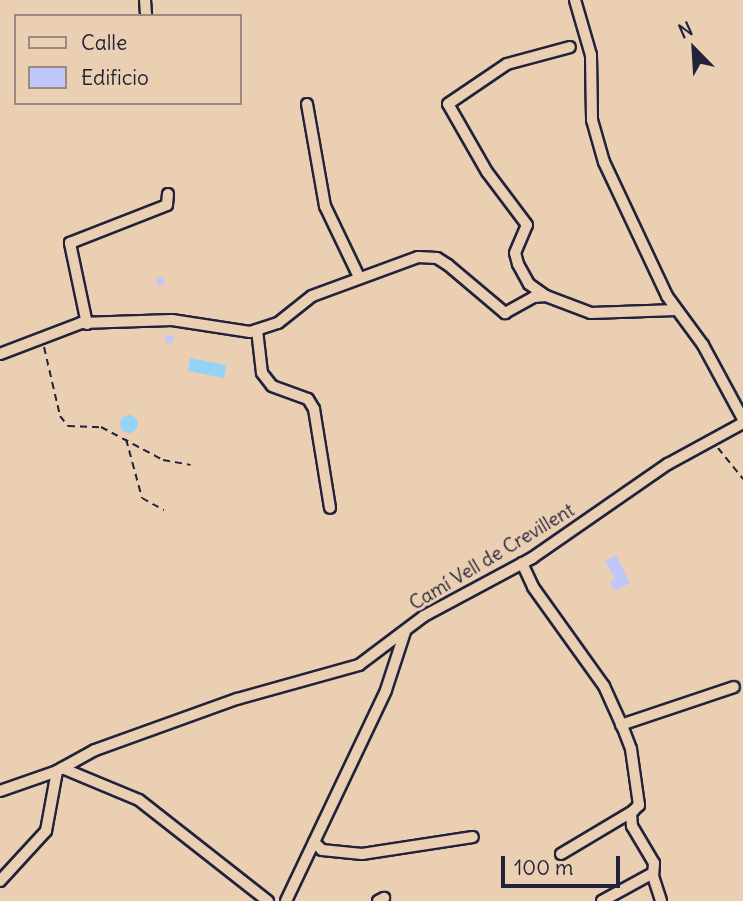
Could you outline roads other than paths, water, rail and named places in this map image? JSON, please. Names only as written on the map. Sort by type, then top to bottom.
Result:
[{"type":"street","points":[[575,0],[591,55],[592,120],[604,162],[676,310],[703,345],[743,421]]},
{"type":"street","points":[[570,47],[507,64],[448,104],[487,172],[527,225],[516,253],[518,264],[529,285],[547,296],[591,313],[676,310]]},
{"type":"street","points":[[307,104],[325,206],[359,277]]},
{"type":"street","points":[[87,324],[70,243],[167,205],[168,194]]},
{"type":"street","points":[[0,354],[42,339],[57,330],[87,324],[172,320],[257,330],[278,323],[312,296],[400,261],[437,258],[505,313],[534,297],[547,296]]},
{"type":"street","points":[[257,330],[262,373],[272,386],[308,399],[314,409],[330,508]]},
{"type":"street","name":"Camí Vell de Crevillent","points":[[0,791],[59,770],[95,750],[237,699],[359,665],[442,605],[522,563],[711,439],[743,421]]},
{"type":"street","points":[[522,563],[533,587],[604,686],[631,749],[639,805],[561,854]]},
{"type":"street","points":[[286,901],[386,690],[405,632]]},
{"type":"street","points":[[621,725],[734,687]]},
{"type":"street","points":[[0,881],[46,831],[59,770],[139,800],[268,901]]},
{"type":"street","points":[[633,811],[632,826],[654,863],[653,873],[661,901]]},
{"type":"street","points":[[314,842],[322,850],[362,854],[473,837]]},
{"type":"street","points":[[602,901],[653,873]]},
{"type":"water","points":[[190,358],[226,365],[224,378],[188,371]]},
{"type":"water","points":[[129,415],[135,418],[138,424],[135,430],[129,433],[123,430],[120,424],[123,418]]}]
